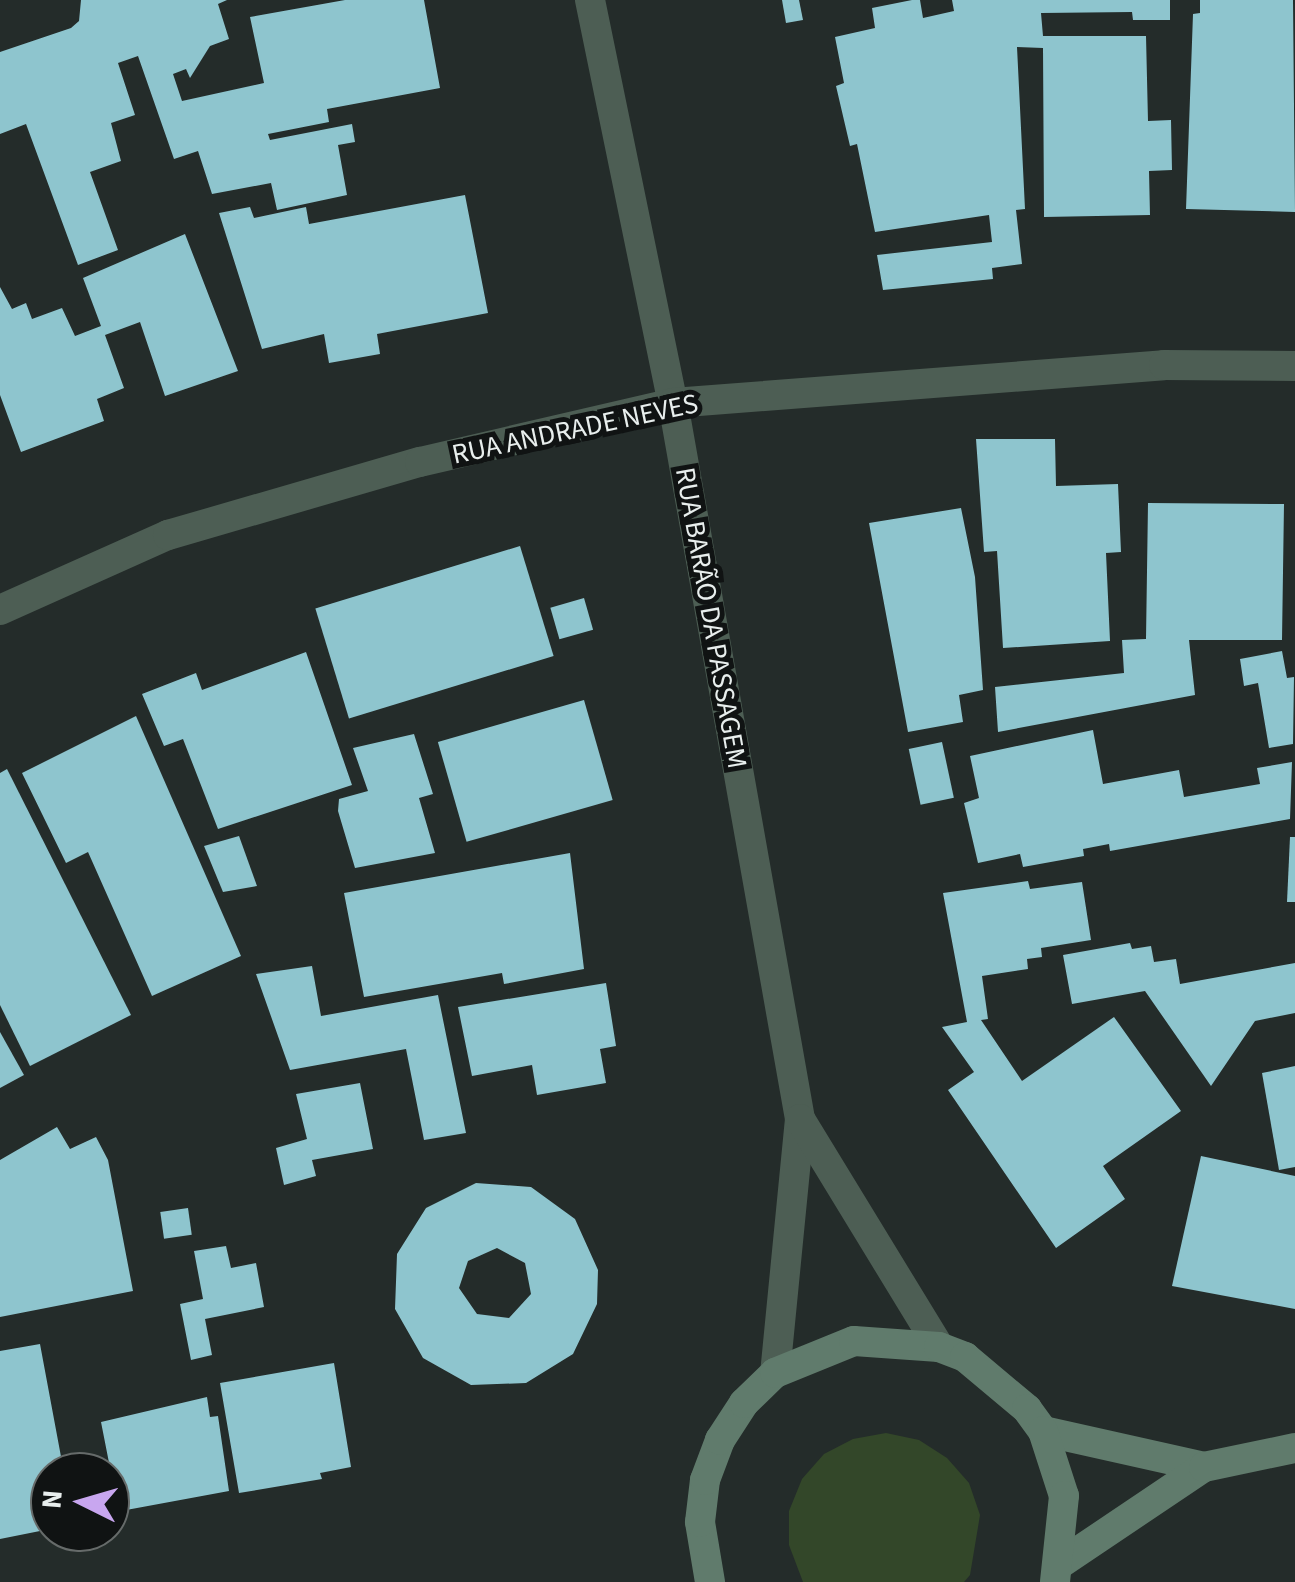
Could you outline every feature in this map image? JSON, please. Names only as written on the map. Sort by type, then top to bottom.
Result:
[{"type":"main road","points":[[710,1582],[700,1522],[704,1480],[744,1403],[776,1373],[854,1341],[940,1347],[1009,1389],[1042,1431],[1064,1496],[1058,1572]]},
{"type":"main road","points":[[1042,1431],[1204,1468]]},
{"type":"main road","points":[[1058,1572],[1204,1468],[1295,1448]]},
{"type":"street","name":"RUA BARÃO DA PASSAGEM","points":[[590,0],[674,403],[800,1120],[776,1373]]},
{"type":"street","name":"RUA ANDRADE NEVES","points":[[0,610],[168,535],[420,462],[674,403],[1164,365],[1295,366]]},
{"type":"street","name":"RUA BARÃO DA PASSAGEM","points":[[800,1120],[940,1347]]},
{"type":"green space","points":[[886,1433],[919,1440],[947,1458],[969,1483],[980,1515],[970,1575],[964,1582],[803,1582],[789,1545],[789,1511],[802,1479],[824,1454],[853,1439]]},
{"type":"building","points":[[81,0],[227,0],[218,4],[229,39],[210,46],[190,78],[186,69],[173,74],[182,101],[264,83],[250,17],[345,0],[424,0],[440,88],[327,109],[329,122],[268,134],[270,140],[352,124],[355,142],[338,145],[347,195],[277,210],[271,183],[212,194],[198,151],[174,159],[138,56],[118,63],[135,115],[111,123],[121,161],[90,172],[118,250],[78,265],[26,124],[0,134],[0,52],[71,28],[79,21]]},
{"type":"building","points":[[782,0],[799,0],[803,20],[786,23]]},
{"type":"building","points":[[920,0],[923,18],[954,11],[952,0],[1170,0],[1170,20],[1133,20],[1132,12],[1041,13],[1043,36],[1146,36],[1148,121],[1171,120],[1172,170],[1149,171],[1150,215],[1044,217],[1043,48],[1017,47],[1025,209],[1016,210],[1022,264],[992,268],[993,279],[883,290],[877,255],[992,242],[989,215],[875,232],[857,144],[850,146],[836,86],[844,83],[835,37],[875,28],[872,8]]},
{"type":"building","points":[[1200,0],[1293,0],[1295,212],[1186,209],[1193,14],[1200,13]]},
{"type":"building","points":[[465,195],[488,313],[377,334],[380,354],[329,363],[324,334],[262,349],[219,213],[250,207],[254,218],[306,207],[309,224]]},
{"type":"building","points":[[185,234],[238,371],[165,396],[140,322],[105,335],[124,388],[97,399],[104,421],[21,452],[0,395],[0,287],[12,309],[26,303],[32,319],[62,308],[75,336],[101,326],[83,278]]},
{"type":"building","points":[[976,439],[1055,439],[1056,486],[1118,484],[1121,552],[1106,553],[1110,641],[1003,648],[997,551],[984,552]]},
{"type":"building","points":[[1148,503],[1284,504],[1282,640],[1189,640],[1195,695],[998,732],[995,687],[1124,673],[1122,640],[1146,639]]},
{"type":"building","points":[[961,508],[975,577],[983,690],[959,695],[963,722],[908,732],[869,523]]},
{"type":"building","points":[[520,546],[554,656],[349,719],[315,609]]},
{"type":"building","points":[[584,598],[593,630],[559,639],[550,608]]},
{"type":"building","points":[[1282,651],[1287,678],[1294,677],[1293,744],[1269,748],[1258,683],[1244,686],[1240,659]]},
{"type":"building","points":[[306,652],[352,785],[218,829],[183,739],[164,746],[142,694],[196,673],[202,690]]},
{"type":"building","points":[[584,700],[613,800],[467,842],[438,742]]},
{"type":"building","points":[[136,716],[241,956],[152,996],[88,852],[66,863],[22,773]]},
{"type":"building","points":[[1093,730],[1103,784],[1179,770],[1184,797],[1260,784],[1257,768],[1292,762],[1290,819],[1110,851],[1109,844],[1083,849],[1084,856],[1023,867],[1020,854],[978,863],[964,803],[979,798],[970,756]]},
{"type":"building","points":[[414,734],[433,794],[419,798],[435,853],[355,868],[338,811],[339,799],[368,791],[353,748]]},
{"type":"building","points":[[942,742],[954,798],[921,805],[909,749]]},
{"type":"building","points":[[7,769],[131,1015],[30,1066],[0,1005],[0,773]]},
{"type":"building","points":[[239,836],[257,886],[223,892],[204,846]]},
{"type":"building","points":[[1290,837],[1295,837],[1295,902],[1287,902]]},
{"type":"building","points":[[570,853],[584,969],[504,984],[502,973],[364,997],[344,893]]},
{"type":"building","points":[[1028,881],[1030,889],[1082,882],[1091,940],[1041,948],[1042,957],[1027,959],[1028,969],[982,976],[988,1019],[981,1020],[1022,1081],[1114,1017],[1181,1111],[1103,1166],[1125,1199],[1056,1248],[948,1090],[974,1072],[942,1027],[967,1022],[943,893]]},
{"type":"building","points":[[1130,943],[1132,949],[1151,946],[1154,962],[1176,959],[1180,984],[1295,963],[1295,1013],[1255,1021],[1211,1086],[1145,991],[1072,1004],[1063,955]]},
{"type":"building","points":[[312,966],[321,1016],[438,995],[466,1133],[424,1140],[406,1049],[290,1070],[256,974]]},
{"type":"building","points":[[606,983],[616,1046],[600,1049],[606,1083],[537,1095],[532,1065],[472,1076],[458,1007]]},
{"type":"building","points":[[0,1032],[24,1075],[0,1088]]},
{"type":"building","points":[[1295,1066],[1295,1167],[1279,1170],[1262,1073]]},
{"type":"building","points":[[360,1083],[373,1149],[312,1160],[316,1176],[284,1185],[276,1148],[307,1139],[296,1094]]},
{"type":"building","points":[[57,1127],[70,1149],[96,1137],[108,1160],[133,1291],[0,1317],[0,1160]]},
{"type":"building","points":[[1201,1156],[1295,1176],[1295,1309],[1172,1286]]},
{"type":"building","points":[[476,1183],[531,1187],[575,1219],[598,1270],[597,1304],[573,1354],[526,1383],[471,1385],[423,1358],[395,1309],[397,1254],[426,1208]],"holes":[[[497,1248],[525,1263],[531,1294],[509,1318],[477,1314],[459,1288],[468,1261]]]},
{"type":"building","points":[[188,1208],[192,1235],[164,1239],[160,1212]]},
{"type":"building","points":[[226,1246],[231,1268],[256,1263],[264,1307],[205,1319],[212,1355],[191,1360],[180,1304],[203,1299],[194,1251]]},
{"type":"building","points":[[40,1344],[60,1452],[30,1452],[30,1533],[0,1539],[0,1351]]},
{"type":"building","points":[[334,1363],[351,1467],[320,1473],[322,1479],[239,1493],[220,1383]]},
{"type":"building","points":[[207,1397],[210,1417],[218,1416],[229,1491],[130,1509],[130,1452],[107,1452],[101,1422]]}]
